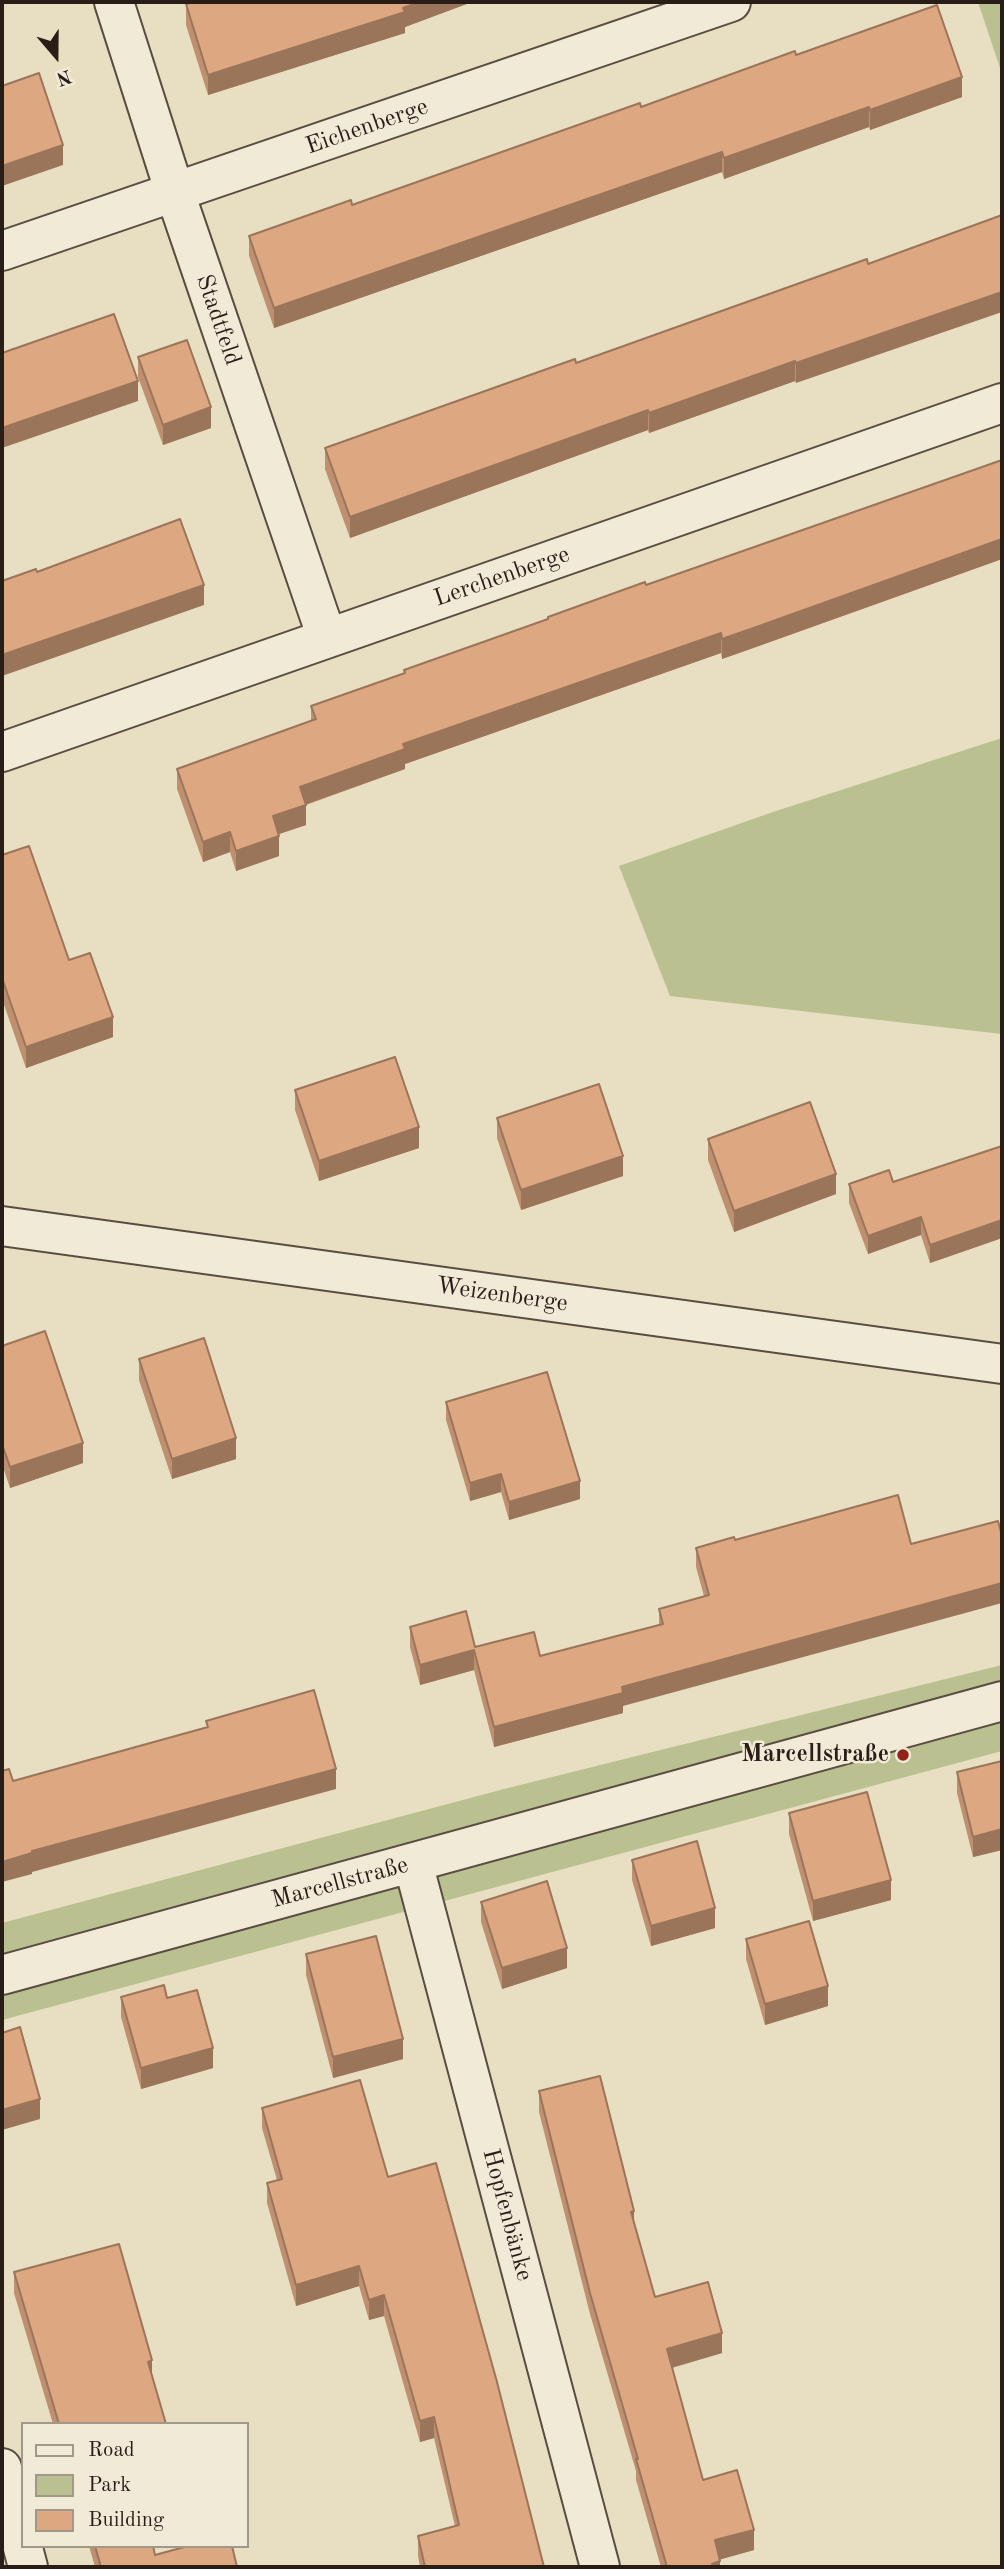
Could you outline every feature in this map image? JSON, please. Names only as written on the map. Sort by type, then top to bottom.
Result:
[{"type":"street","name":"Stadtfeld","points":[[114,2],[175,193],[327,638]]},
{"type":"street","name":"Eichenberge","points":[[2,251],[731,2]]},
{"type":"street","name":"Lerchenberge","points":[[2,752],[1002,403]]},
{"type":"street","name":"Weizenberge","points":[[2,1226],[1002,1364]]},
{"type":"street","name":"Marcellstraße","points":[[2,1975],[1002,1701]]},
{"type":"street","name":"Hopfenbänke","points":[[413,1863],[600,2567]]},
{"type":"street","points":[[2,2468],[21,2540]]},
{"type":"street","points":[[23,2548],[28,2567]]},
{"type":"green space","points":[[978,2],[1002,2],[1002,74]]},
{"type":"green space","points":[[1002,738],[1002,1034],[670,996],[619,866],[773,812]]},
{"type":"green space","points":[[1002,1665],[1002,1751],[2,2020],[2,1923],[504,1789]]},
{"type":"building","points":[[419,2],[403,8],[405,12],[208,75],[186,4]]},
{"type":"building","points":[[937,5],[962,77],[724,158],[722,152],[274,308],[249,236],[351,200],[352,205],[640,103],[641,107],[795,51],[796,55]]},
{"type":"building","points":[[39,73],[63,145],[2,166],[2,86]]},
{"type":"building","points":[[1002,215],[1002,292],[649,413],[648,410],[350,517],[325,448],[575,359],[576,363],[867,259],[868,264]]},
{"type":"building","points":[[114,314],[138,381],[2,428],[2,353]]},
{"type":"building","points":[[187,340],[211,407],[163,425],[138,357]]},
{"type":"building","points":[[1002,460],[1002,539],[722,639],[721,633],[403,744],[405,749],[300,787],[306,805],[273,816],[279,836],[236,851],[230,832],[203,842],[177,769],[316,719],[311,706],[405,673],[404,670],[645,582],[646,585]]},
{"type":"building","points":[[180,519],[204,585],[2,655],[2,581],[36,569],[37,572]]},
{"type":"building","points":[[29,846],[69,960],[90,953],[113,1017],[26,1047],[2,978],[2,855]]},
{"type":"building","points":[[395,1057],[419,1127],[319,1161],[295,1090]]},
{"type":"building","points":[[599,1084],[623,1156],[521,1190],[497,1118]]},
{"type":"building","points":[[810,1102],[836,1174],[734,1211],[708,1139]]},
{"type":"building","points":[[1002,1146],[1002,1220],[930,1245],[921,1217],[868,1236],[849,1184],[889,1170],[893,1182]]},
{"type":"building","points":[[45,1331],[83,1443],[10,1467],[2,1444],[2,1346]]},
{"type":"building","points":[[204,1338],[236,1438],[172,1459],[139,1359]]},
{"type":"building","points":[[547,1372],[580,1481],[509,1502],[501,1474],[470,1483],[446,1402]]},
{"type":"building","points":[[898,1495],[911,1544],[998,1521],[1002,1536],[1002,1583],[622,1687],[623,1693],[494,1727],[474,1650],[420,1665],[410,1627],[466,1611],[475,1647],[534,1632],[540,1656],[663,1624],[659,1609],[709,1595],[696,1548],[734,1537],[735,1540]]},
{"type":"building","points":[[314,1690],[336,1769],[32,1851],[2,1862],[2,1771],[9,1769],[13,1781],[208,1727],[206,1721]]},
{"type":"building","points":[[1002,1761],[1002,1829],[973,1837],[957,1772]]},
{"type":"building","points":[[867,1792],[891,1880],[813,1901],[789,1813]]},
{"type":"building","points":[[697,1841],[715,1908],[651,1926],[632,1860]]},
{"type":"building","points":[[547,1881],[567,1948],[502,1968],[481,1902]]},
{"type":"building","points":[[809,1921],[828,1986],[765,2004],[746,1939]]},
{"type":"building","points":[[376,1936],[403,2039],[333,2057],[306,1954]]},
{"type":"building","points":[[164,1985],[167,1998],[197,1990],[213,2048],[141,2068],[121,1997]]},
{"type":"building","points":[[20,2027],[40,2099],[2,2110],[2,2033]]},
{"type":"building","points":[[600,2076],[634,2211],[631,2212],[655,2297],[708,2282],[722,2333],[667,2349],[703,2480],[737,2470],[754,2530],[715,2540],[720,2561],[712,2564],[713,2567],[667,2567],[590,2293],[539,2091]]},
{"type":"building","points":[[360,2080],[388,2177],[436,2163],[497,2382],[544,2567],[425,2567],[418,2536],[459,2525],[434,2417],[420,2421],[384,2295],[369,2300],[359,2266],[296,2285],[267,2183],[282,2179],[262,2108]]},
{"type":"building","points":[[119,2244],[152,2360],[148,2362],[165,2422],[58,2422],[14,2272]]},
{"type":"building","points":[[96,2548],[153,2548],[155,2555],[181,2548],[232,2548],[237,2567],[101,2567]]},
{"type":"place","name":"Marcellstraße","points":[[903,1755]]}]
